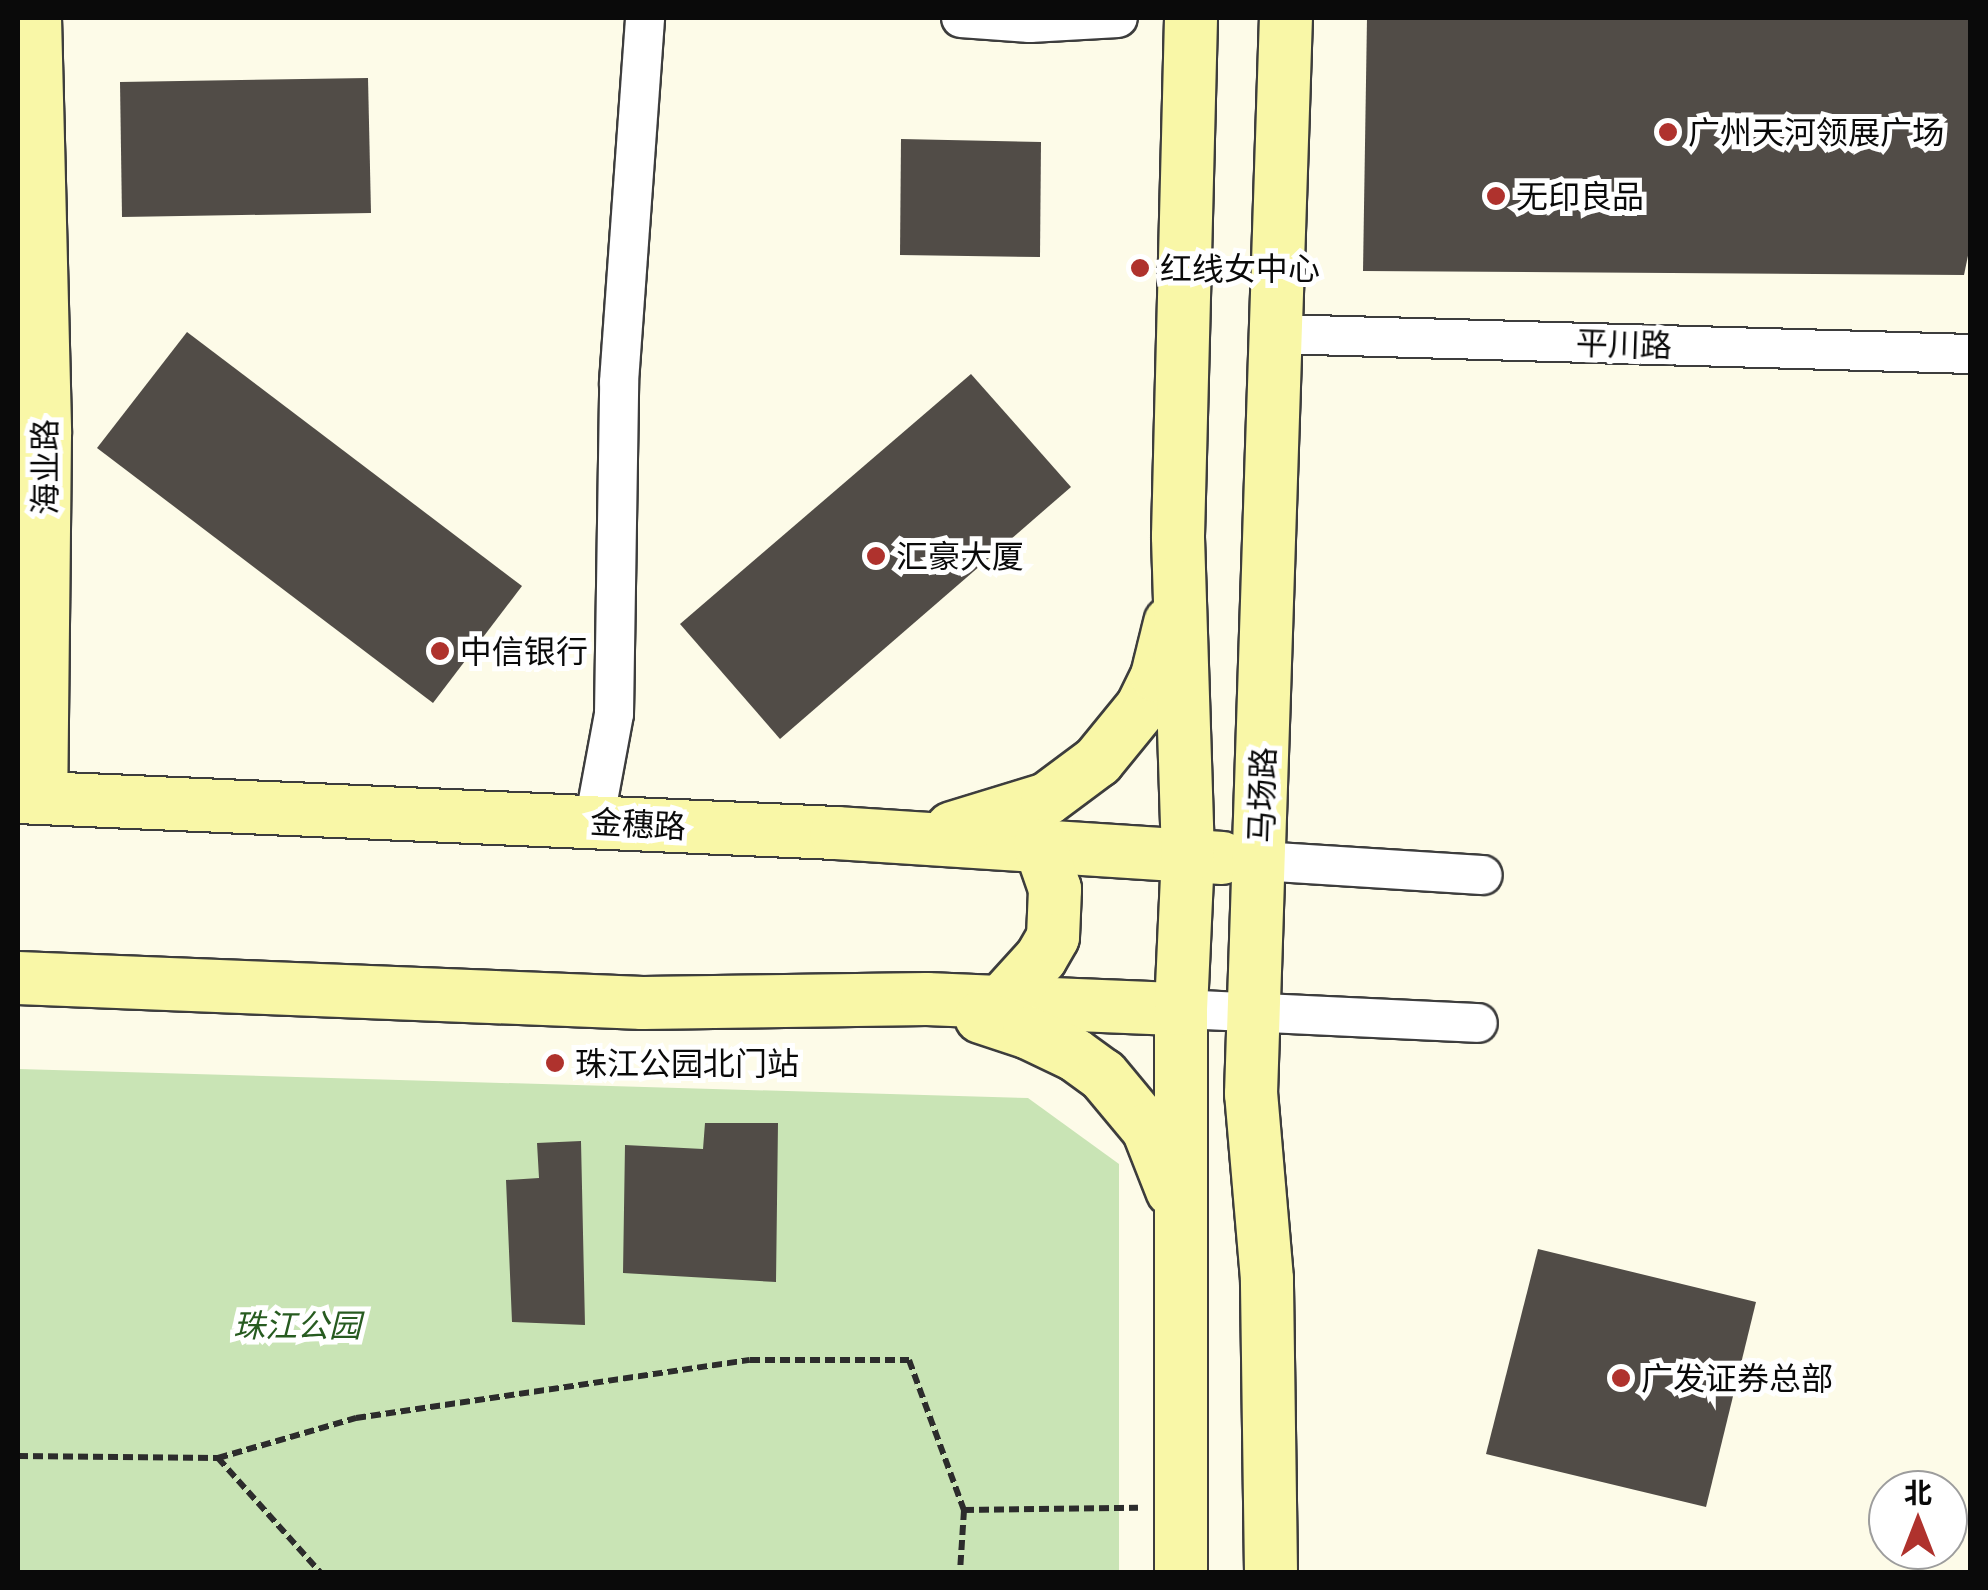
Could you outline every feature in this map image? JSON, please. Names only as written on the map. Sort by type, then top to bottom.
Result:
[{"type":"main road","name":"海业路","points":[[29,797],[46,434],[36,18]]},
{"type":"main road","points":[[1181,1572],[1181,1009],[1188,856],[1178,536],[1191,18]]},
{"type":"main road","name":"马场路","points":[[1270,1572],[1267,1279],[1256,1179],[1254,1013],[1286,18]]},
{"type":"main road","points":[[911,837],[1048,799],[1098,761],[1142,707],[1156,676],[1180,582]]},
{"type":"main road","points":[[1184,658],[1267,661]]},
{"type":"main road","name":"金穗路","points":[[29,797],[911,837],[1259,861]]},
{"type":"main road","points":[[1001,1002],[1041,958],[1053,937],[1055,889],[1040,846]]},
{"type":"main road","points":[[18,978],[643,1003],[927,1000],[1181,1009]]},
{"type":"main road","points":[[927,1000],[1030,1033],[1075,1055],[1103,1076],[1128,1101],[1154,1141],[1182,1201]]},
{"type":"main road","points":[[1182,1201],[1256,1179]]},
{"type":"street","points":[[594,822],[614,714],[618,382],[645,18]]},
{"type":"street","points":[[961,18],[1030,23],[1118,18]]},
{"type":"street","name":"平川路","points":[[1277,334],[1970,354]]},
{"type":"street","points":[[1259,861],[1483,875]]},
{"type":"street","points":[[1181,1009],[1478,1023]]},
{"type":"path","points":[[18,1456],[218,1458],[356,1418],[750,1360],[909,1360],[964,1510],[960,1572]]},
{"type":"path","points":[[218,1458],[320,1572]]},
{"type":"path","points":[[964,1510],[1182,1508]]},
{"type":"green space","name":"珠江公园","points":[[18,1069],[1028,1098],[1119,1164],[1119,1572],[18,1572]]},
{"type":"building","name":"广州天河领展广场","points":[[1367,18],[1970,18],[1970,246],[1964,275],[1363,271]]},
{"type":"building","points":[[368,78],[371,213],[122,217],[120,82]]},
{"type":"building","points":[[901,139],[1041,142],[1040,257],[900,255]]},
{"type":"building","points":[[187,332],[522,586],[433,703],[97,448]]},
{"type":"building","name":"汇豪大厦","points":[[971,374],[1071,487],[780,739],[680,624]]},
{"type":"building","points":[[705,1123],[778,1123],[776,1282],[623,1273],[625,1145],[703,1149]]},
{"type":"building","points":[[581,1141],[585,1325],[512,1322],[506,1180],[539,1178],[537,1143]]},
{"type":"building","name":"广发证券总部","points":[[1538,1249],[1756,1302],[1706,1507],[1486,1454]]},
{"type":"place","name":"广州天河领展广场","points":[[1668,132]]},
{"type":"place","name":"无印良品","points":[[1496,196]]},
{"type":"place","name":"红线女中心","points":[[1140,268]]},
{"type":"place","name":"汇豪大厦","points":[[876,556]]},
{"type":"place","name":"中信银行","points":[[440,651]]},
{"type":"place","name":"珠江公园北门站","points":[[555,1063]]},
{"type":"place","name":"广发证券总部","points":[[1621,1378]]}]
